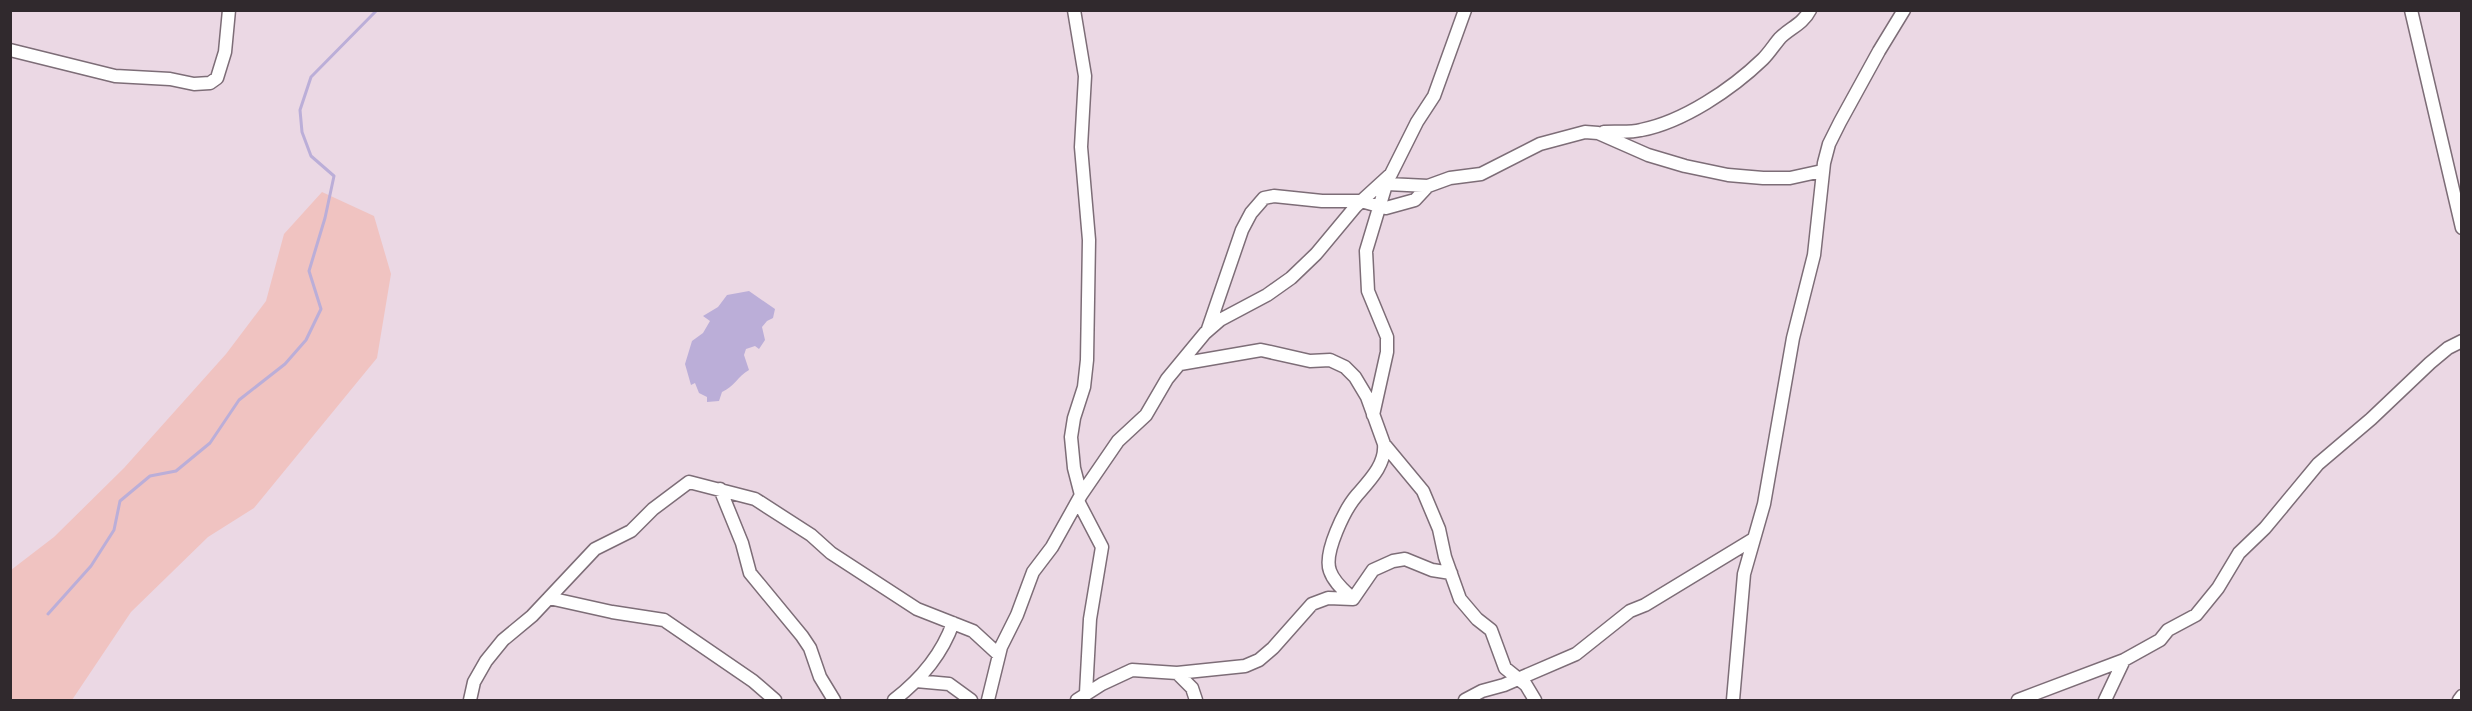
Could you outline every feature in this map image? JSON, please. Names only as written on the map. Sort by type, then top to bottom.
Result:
[{"type":"street","points":[[10,50],[115,76],[170,79],[203,84],[217,78],[222,67],[229,10]]},
{"type":"street","points":[[1074,10],[1085,76],[1081,147],[1089,240],[1087,360],[1084,387],[1074,418],[1071,437],[1080,498],[1102,548],[1090,619],[1082,697]]},
{"type":"street","points":[[1373,417],[1387,352],[1387,337],[1368,291],[1365,257],[1368,238],[1387,181],[1434,96],[1465,10]]},
{"type":"street","points":[[1208,331],[1242,230],[1260,201],[1274,196],[1322,201],[1361,201],[1379,207],[1396,206],[1415,200],[1428,186],[1449,178],[1486,172],[1515,155],[1554,139],[1578,133],[1645,129],[1662,125],[1691,110],[1739,79],[1763,59],[1785,34],[1801,23],[1810,10]]},
{"type":"street","points":[[1732,700],[1738,656],[1741,597],[1752,540],[1764,504],[1793,338],[1814,255],[1822,171],[1829,144],[1904,10]]},
{"type":"street","points":[[2411,10],[2451,191],[2462,228]]},
{"type":"street","points":[[1598,133],[1648,154],[1685,166],[1728,175],[1790,178],[1822,171]]},
{"type":"street","points":[[988,700],[998,654],[1017,615],[1033,572],[1052,547],[1080,498],[1122,436],[1146,415],[1162,386],[1208,331],[1220,320],[1266,295],[1291,278],[1316,254],[1361,201],[1387,181],[1428,186]]},
{"type":"street","points":[[2018,700],[2124,660],[2160,640],[2168,630],[2204,608],[2239,553],[2265,528],[2319,464],[2430,363],[2448,348],[2462,341]]},
{"type":"street","points":[[1180,364],[1261,350],[1310,361],[1330,360],[1345,367],[1355,377],[1367,397],[1384,444],[1423,491],[1439,529],[1450,573],[1460,599],[1477,619],[1491,630],[1505,668],[1526,686],[1535,700]]},
{"type":"street","points":[[1353,599],[1334,578],[1330,571],[1329,560],[1340,523],[1384,457],[1384,444]]},
{"type":"street","points":[[470,700],[474,682],[496,648],[511,632],[532,616],[595,549],[631,531],[686,483],[695,483],[755,499],[811,535],[831,553],[917,609],[973,631],[998,654]]},
{"type":"street","points":[[720,489],[742,543],[750,573],[810,648],[820,677],[834,700]]},
{"type":"street","points":[[1465,700],[1581,651],[1630,611],[1645,605],[1752,540]]},
{"type":"street","points":[[1353,599],[1373,570],[1393,561],[1405,559],[1431,570],[1450,573]]},
{"type":"street","points":[[549,598],[612,612],[664,620],[753,681],[775,700]]},
{"type":"street","points":[[1082,697],[1132,670],[1177,673],[1245,666],[1259,660],[1273,648],[1312,604],[1329,598],[1353,599]]},
{"type":"street","points":[[894,700],[916,681],[940,651],[953,623]]},
{"type":"street","points":[[2105,700],[2124,660]]},
{"type":"street","points":[[1177,673],[1192,688],[1196,700]]},
{"type":"street","points":[[916,681],[949,684],[971,700]]},
{"type":"street","points":[[2458,700],[2462,696]]},
{"type":"shaded area","points":[[322,192],[374,216],[391,274],[377,358],[254,508],[208,537],[131,612],[72,700],[11,700],[11,570],[54,537],[124,468],[226,354],[266,301],[284,234]]},
{"type":"shaded area","points":[[749,291],[775,309],[773,318],[762,327],[765,340],[759,349],[755,346],[746,349],[744,355],[749,370],[722,392],[719,401],[707,402],[707,397],[699,393],[695,383],[691,385],[685,364],[692,341],[703,333],[710,321],[703,316],[718,307],[727,295]]},
{"type":"waterway","points":[[48,614],[91,566],[114,530],[120,501],[150,476],[176,471],[210,443],[239,400],[285,364],[306,340],[321,309],[309,271],[325,218],[334,176],[311,156],[302,132],[300,110],[311,77],[377,10]]}]
